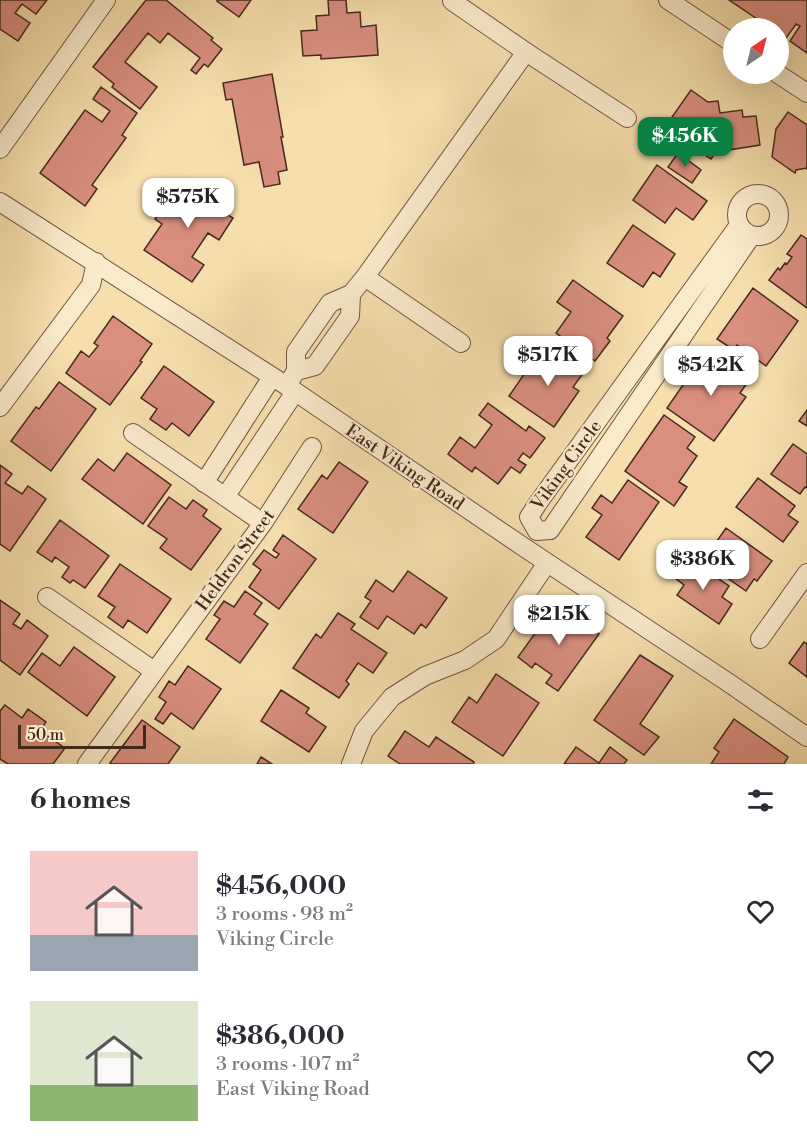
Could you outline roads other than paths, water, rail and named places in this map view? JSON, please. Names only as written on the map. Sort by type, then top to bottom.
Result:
[{"type":"street","points":[[0,149],[106,0]]},
{"type":"street","points":[[668,0],[723,37]]},
{"type":"street","points":[[452,1],[627,118]]},
{"type":"street","points":[[204,483],[288,382],[315,366],[350,316],[351,294],[526,52]]},
{"type":"street","points":[[789,81],[807,93]]},
{"type":"street","name":"East Viking Road","points":[[0,202],[288,382],[525,548],[807,737]]},
{"type":"street","name":"Viking Circle","points":[[537,531],[550,530],[674,348],[711,279],[745,230]]},
{"type":"street","points":[[0,407],[91,285],[96,262]]},
{"type":"street","points":[[364,277],[461,343]]},
{"type":"street","name":"Viking Circle","points":[[537,531],[529,517],[658,337],[711,279]]},
{"type":"street","points":[[658,337],[674,348]]},
{"type":"street","points":[[225,497],[288,382]]},
{"type":"street","points":[[614,398],[631,410]]},
{"type":"street","points":[[133,434],[263,523]]},
{"type":"street","name":"Heldron Street","points":[[87,764],[263,523],[312,447]]},
{"type":"street","points":[[566,464],[585,478]]},
{"type":"street","name":"Viking Circle","points":[[525,548],[537,531]]},
{"type":"street","points":[[351,764],[364,730],[392,697],[425,676],[465,660],[496,639],[547,563]]},
{"type":"street","points":[[760,639],[807,573]]},
{"type":"street","points":[[47,597],[154,671]]}]
